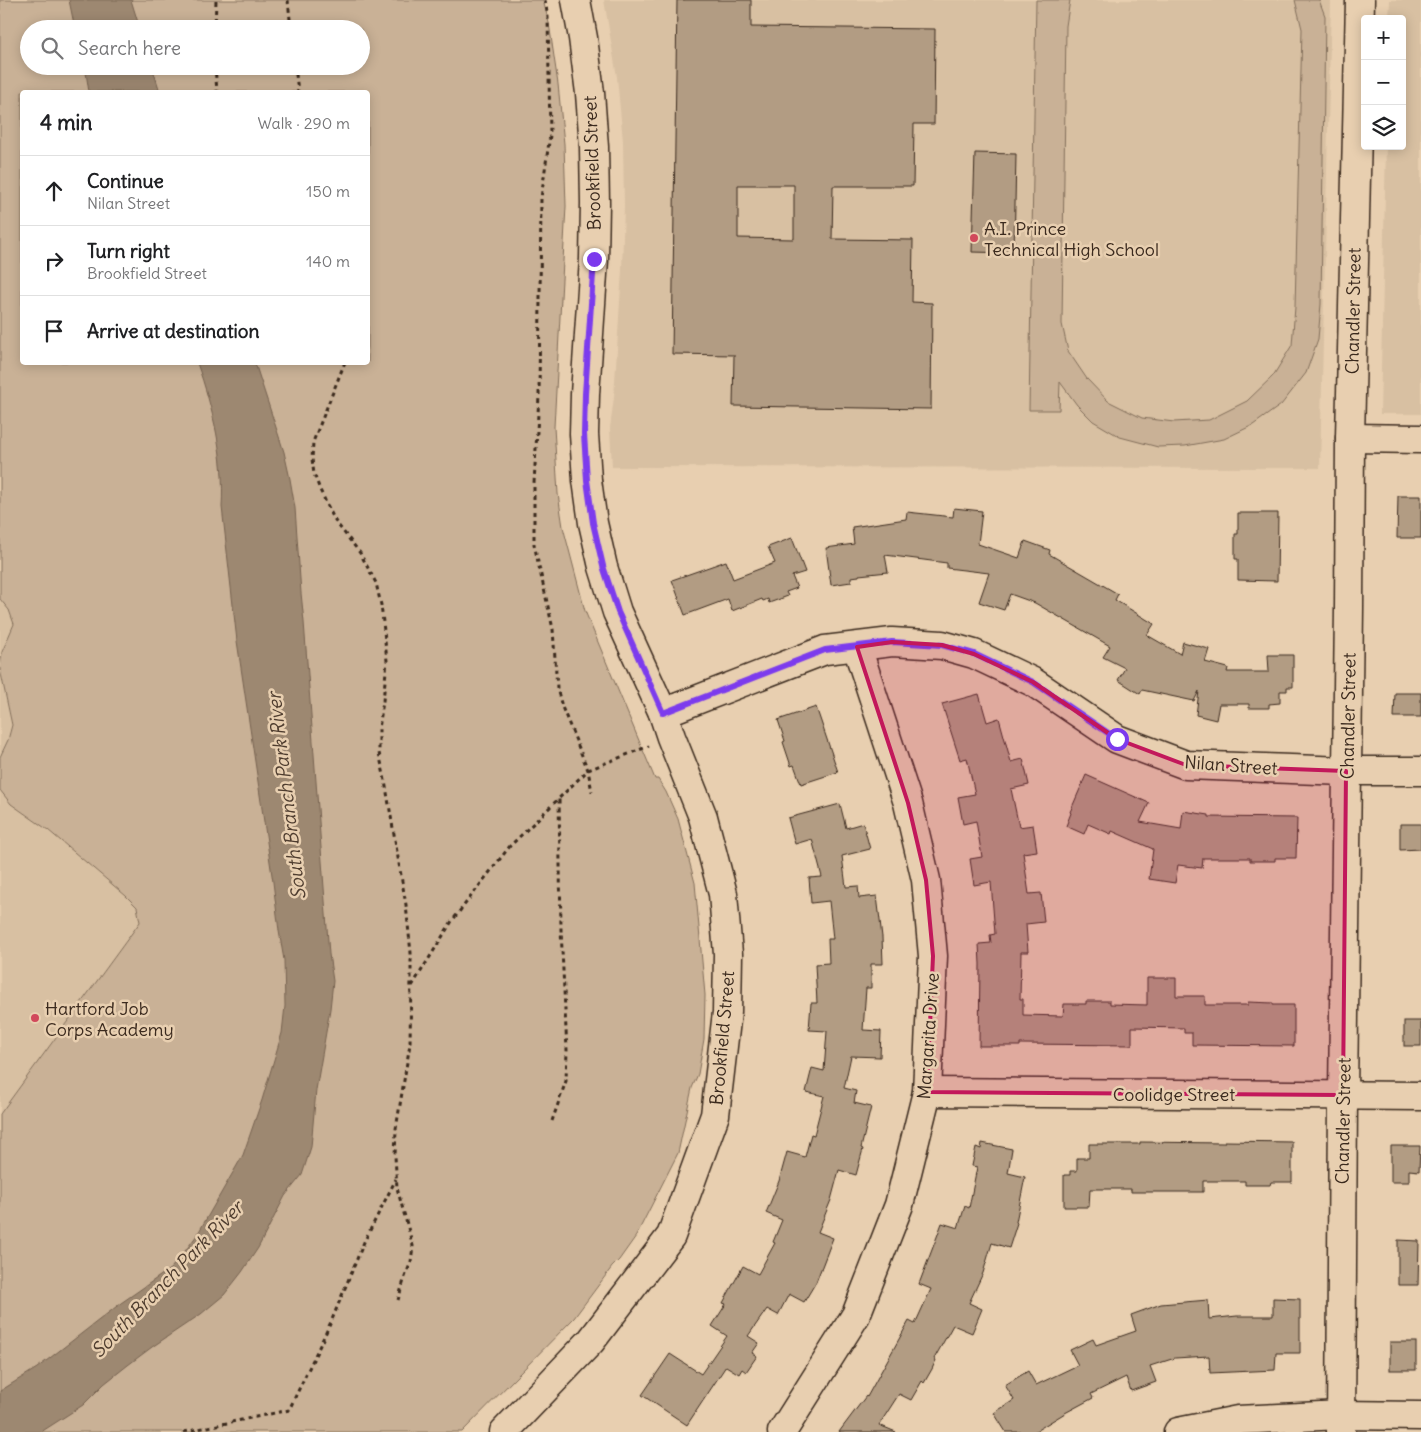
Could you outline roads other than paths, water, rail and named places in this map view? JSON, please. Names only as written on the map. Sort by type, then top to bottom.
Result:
[{"type":"street","name":"Brookfield Street","points":[[504,1432],[591,1341],[671,1236],[715,1114],[727,1012],[728,954],[724,894],[703,817],[667,725],[618,612],[603,566],[593,523],[587,480],[584,434],[594,259],[594,147],[589,84],[576,0]]},
{"type":"street","name":"Chandler Street","points":[[1341,1423],[1350,438],[1360,0]]},
{"type":"street","points":[[1350,438],[1421,439]]},
{"type":"street","name":"Nilan Street","points":[[667,725],[825,650],[892,642],[912,643],[942,645],[974,654],[1033,682],[1117,739],[1186,765],[1346,771],[1421,771]]},
{"type":"street","name":"Margarita Drive","points":[[782,1432],[856,1315],[899,1205],[927,1092],[933,956],[926,880],[908,803],[857,647]]},
{"type":"street","name":"Coolidge Street","points":[[927,1092],[1421,1096]]},
{"type":"street","points":[[1178,1432],[1238,1420],[1341,1423],[1421,1416]]},
{"type":"water","points":[[69,0],[131,0],[137,20],[73,20]]},
{"type":"water","points":[[86,75],[155,75],[159,90],[89,90]]},
{"type":"water","name":"South Branch Park River","points":[[198,365],[256,365],[284,452],[295,508],[329,954],[333,981],[316,1090],[311,1147],[302,1175],[285,1196],[258,1248],[224,1295],[201,1314],[128,1365],[104,1384],[83,1405],[41,1432],[0,1432],[0,1391],[37,1368],[121,1303],[170,1269],[197,1235],[243,1155],[282,1033],[285,1006],[284,960],[237,641],[222,507],[220,452],[208,398]]},
{"type":"place","name":"A.I. Prince Technical High School","points":[[974,238]]},
{"type":"place","name":"Hartford Job Corps Academy","points":[[35,1018]]}]
